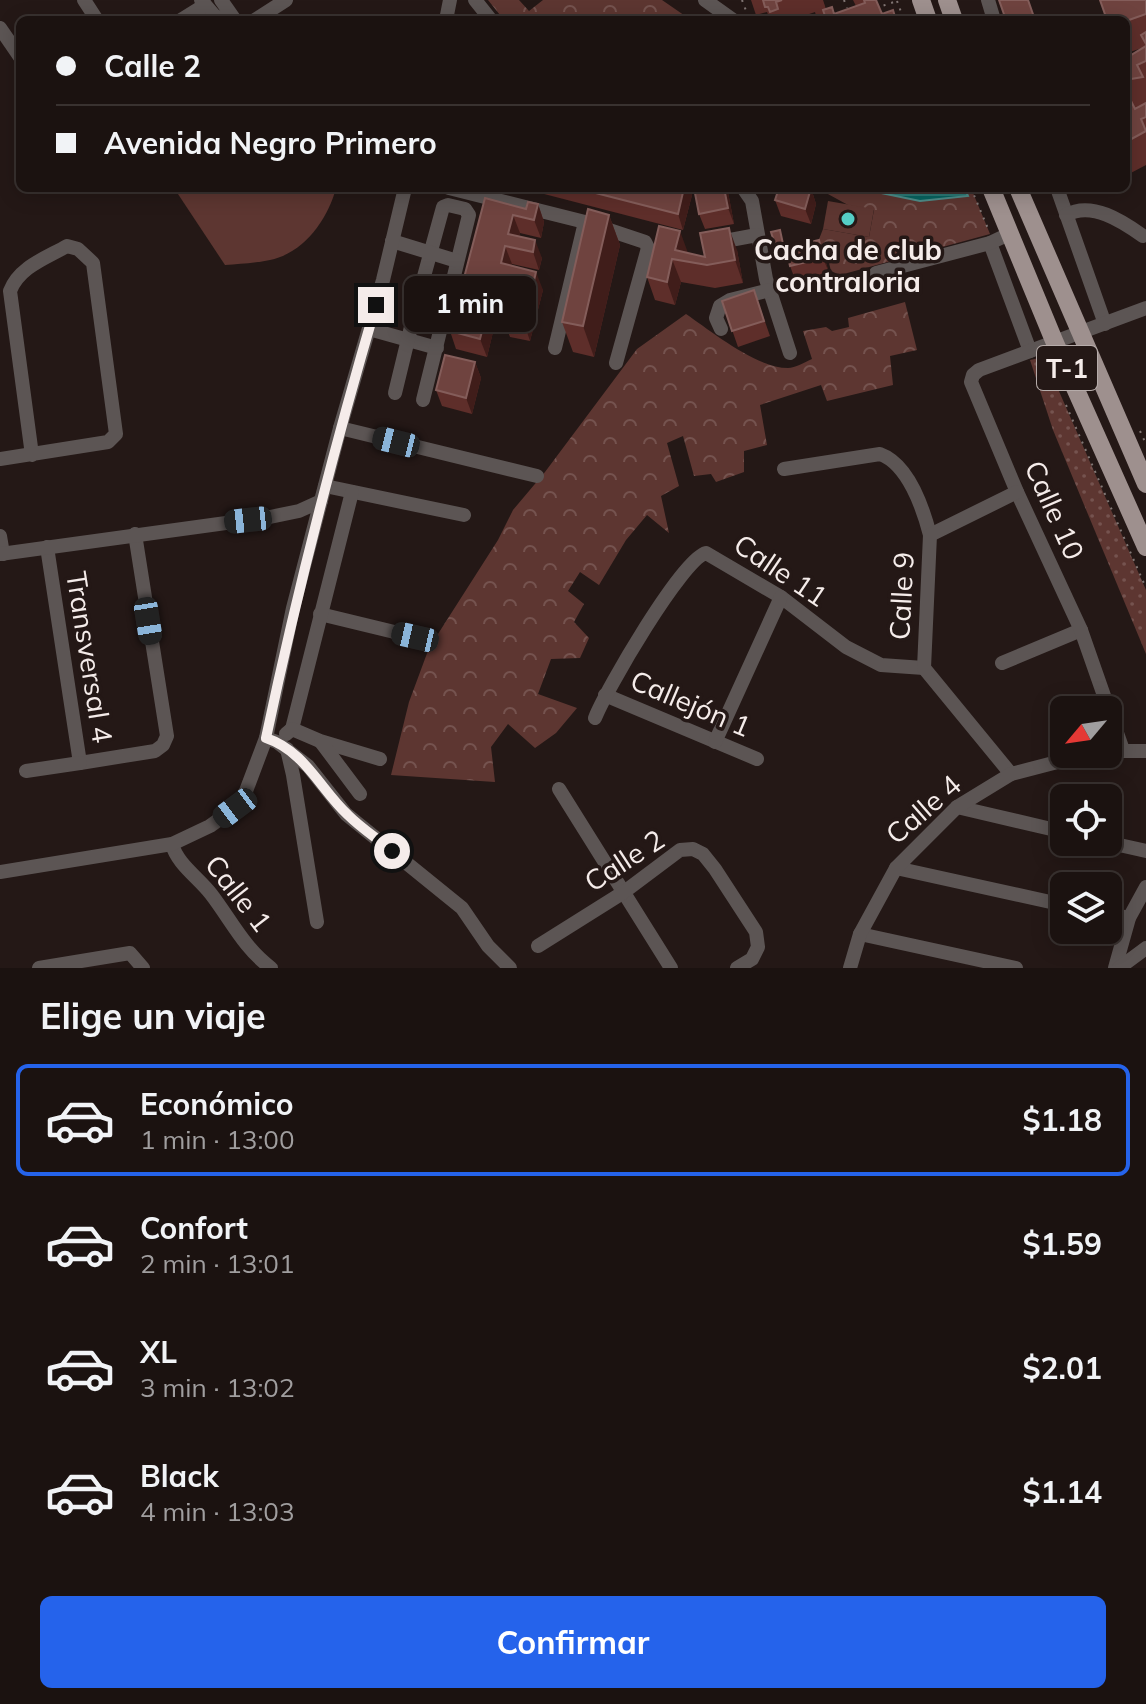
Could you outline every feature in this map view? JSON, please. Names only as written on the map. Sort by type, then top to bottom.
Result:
[{"type":"main road","name":"T-1","points":[[992,192],[998,239],[1026,273],[1146,547]]},
{"type":"main road","name":"T-1","points":[[1020,192],[1146,484]]},
{"type":"street","points":[[261,16],[286,0]]},
{"type":"street","points":[[475,0],[488,16]]},
{"type":"street","points":[[705,0],[727,16]]},
{"type":"street","points":[[186,16],[203,2]]},
{"type":"street","points":[[0,28],[16,51]]},
{"type":"street","points":[[317,922],[293,775],[276,743],[293,608],[404,192]]},
{"type":"street","points":[[465,192],[585,222],[645,242],[648,248],[616,363]]},
{"type":"street","points":[[746,192],[752,201],[770,290],[790,353]]},
{"type":"street","points":[[1058,192],[1105,324]]},
{"type":"street","points":[[448,205],[465,209],[469,215],[449,288],[445,290],[429,286],[423,280],[431,253],[443,207],[448,205]]},
{"type":"street","points":[[1066,215],[1074,210],[1088,209],[1118,219],[1143,236]]},
{"type":"street","points":[[555,348],[585,222]]},
{"type":"street","points":[[711,243],[757,235]]},
{"type":"street","points":[[876,273],[998,239],[1005,282],[1030,351]]},
{"type":"street","points":[[392,241],[457,261]]},
{"type":"street","points":[[0,459],[32,455],[108,442],[116,434],[93,263],[87,255],[67,246],[22,272],[14,279],[10,291],[32,455]]},
{"type":"street","points":[[1005,282],[1026,273]]},
{"type":"street","points":[[721,329],[716,318],[720,306],[730,300],[770,290]]},
{"type":"street","points":[[395,393],[419,294]]},
{"type":"street","points":[[423,400],[446,307]]},
{"type":"street","name":"Calle 10","points":[[1100,696],[1081,630],[1017,492],[971,382],[979,370],[1146,308]]},
{"type":"street","points":[[369,329],[437,348]]},
{"type":"street","points":[[340,428],[537,476]]},
{"type":"street","points":[[784,469],[880,454],[891,458],[901,470],[925,515],[930,535]]},
{"type":"street","points":[[0,872],[172,844],[210,826],[235,808],[276,743],[292,729],[352,492]]},
{"type":"street","points":[[0,536],[1,554],[270,517],[299,511],[323,494],[352,492],[464,515]]},
{"type":"street","name":"Calle 9","points":[[1011,774],[924,668],[930,535],[1017,492]]},
{"type":"street","name":"Transversal 4","points":[[47,547],[80,763],[155,751],[163,745],[167,736],[135,534]]},
{"type":"street","name":"Calle 11","points":[[595,718],[605,695],[667,597],[697,555],[706,553],[781,597],[846,647],[881,665],[924,668]]},
{"type":"street","points":[[715,742],[781,597]]},
{"type":"street","points":[[320,614],[415,637]]},
{"type":"street","points":[[1002,663],[1081,630]]},
{"type":"street","name":"Callejón 1","points":[[605,695],[757,759]]},
{"type":"street","points":[[292,729],[380,759]]},
{"type":"street","points":[[320,741],[360,794]]},
{"type":"street","points":[[276,743],[308,766],[346,814],[462,908],[488,946],[510,968]]},
{"type":"street","points":[[1122,750],[1146,751]]},
{"type":"street","points":[[26,771],[80,763]]},
{"type":"street","name":"Calle 4","points":[[850,968],[860,934],[896,868],[957,807],[1011,774],[1050,764]]},
{"type":"street","points":[[559,789],[671,968]]},
{"type":"street","points":[[957,807],[1050,829]]},
{"type":"street","name":"Calle 1","points":[[172,844],[175,855],[212,895],[254,955],[271,968]]},
{"type":"street","points":[[1122,846],[1146,851]]},
{"type":"street","name":"Calle 2","points":[[538,946],[624,892],[680,850],[693,849],[703,854],[756,932],[758,947],[752,959],[737,968]]},
{"type":"street","points":[[896,868],[1050,902]]},
{"type":"street","points":[[1117,968],[1129,918],[1146,887]]},
{"type":"street","points":[[1122,917],[1129,918]]},
{"type":"street","points":[[860,934],[1016,968]]},
{"type":"street","points":[[1117,968],[1146,948]]},
{"type":"street","points":[[39,968],[130,953],[143,968]]},
{"type":"path","points":[[873,9],[897,0]]},
{"type":"path","points":[[973,192],[998,239]]},
{"type":"path","points":[[1063,400],[1146,588]]},
{"type":"green space","points":[[488,0],[519,0],[529,11],[543,0],[662,0],[685,16],[501,16]]},
{"type":"green space","points":[[177,192],[335,192],[321,223],[294,250],[270,260],[225,265]]},
{"type":"green space","points":[[824,192],[973,192],[990,234],[840,275],[831,271],[826,251],[816,247],[823,229],[869,237],[874,210],[848,205]]},
{"type":"green space","name":"Cacha de club contraloria","points":[[828,201],[874,209],[869,237],[823,229]]},
{"type":"green space","points":[[905,302],[917,350],[890,356],[893,385],[827,401],[821,385],[760,405],[767,445],[744,451],[744,472],[716,482],[711,474],[694,476],[683,436],[667,443],[679,486],[661,496],[669,533],[647,515],[626,540],[599,585],[580,572],[568,591],[584,604],[574,622],[589,638],[580,658],[551,659],[538,694],[577,708],[556,733],[535,748],[508,724],[491,747],[495,782],[391,775],[409,702],[429,648],[498,540],[513,510],[637,349],[686,314],[748,355],[775,366],[791,368],[812,359],[803,331],[826,327],[832,331],[849,327],[848,318]]},
{"type":"green space","points":[[1044,357],[1146,590],[1146,654],[1053,430],[1030,360]]},
{"type":"water","points":[[876,192],[966,192],[968,196],[920,201]]},
{"type":"building","points":[[763,0],[782,0],[776,2],[778,9],[770,12]]},
{"type":"building","points":[[864,0],[876,0],[882,14],[893,10],[895,16],[825,16],[823,10],[832,7],[834,14],[865,3]]},
{"type":"building","points":[[999,0],[1028,0],[1034,16],[1005,16]]},
{"type":"building","points":[[1100,0],[1146,0],[1146,14],[1130,20],[1130,16],[1106,16]]},
{"type":"building","points":[[1146,46],[1146,61],[1137,65],[1143,77],[1131,79],[1130,53],[1131,55]]},
{"type":"building","points":[[1130,101],[1135,109],[1146,103],[1146,117],[1141,119],[1146,131],[1130,140]]},
{"type":"building","points":[[592,192],[683,192],[678,214]]},
{"type":"building","points":[[695,192],[725,192],[728,208],[699,214]]},
{"type":"building","points":[[778,192],[810,192],[805,209],[775,200]]},
{"type":"building","points":[[485,198],[526,209],[528,202],[538,204],[534,220],[513,215],[508,234],[535,240],[533,252],[505,246],[501,263],[536,272],[524,323],[503,319],[509,294],[493,289],[480,339],[450,331]]},
{"type":"building","points":[[588,209],[609,215],[583,326],[562,322]]},
{"type":"building","points":[[659,226],[680,231],[675,250],[705,257],[700,233],[729,228],[735,260],[707,265],[672,259],[667,282],[647,277]]},
{"type":"building","points":[[780,230],[783,244],[775,245],[771,232]]},
{"type":"building","points":[[819,240],[823,258],[790,266],[786,248]]},
{"type":"building","points":[[754,290],[764,321],[732,331],[722,301]]},
{"type":"building","points":[[445,355],[475,362],[466,398],[436,390]]},
{"type":"place","name":"Cacha de club contraloria","points":[[848,219]]},
{"type":"route","points":[[376,305],[293,608],[266,738],[277,742],[308,766],[346,814],[392,851]]}]
